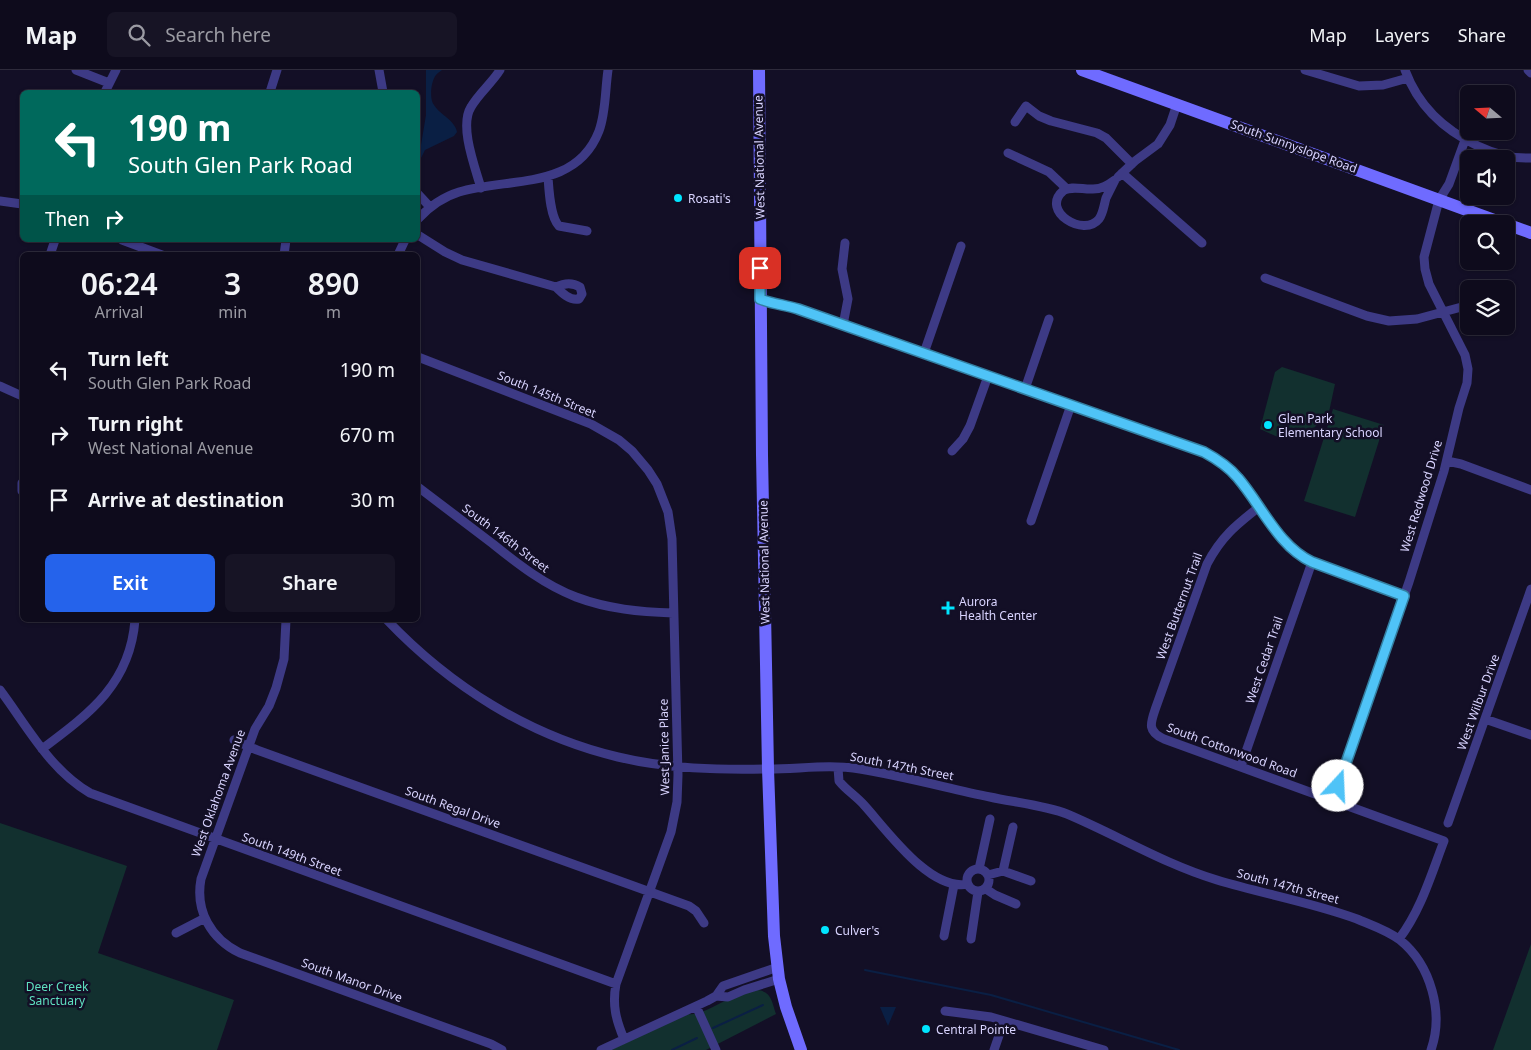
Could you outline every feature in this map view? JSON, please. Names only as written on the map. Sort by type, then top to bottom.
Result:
[{"type":"main road","name":"West National Avenue","points":[[759,70],[760,299],[768,769],[774,936],[778,973],[786,1007],[801,1050]]},
{"type":"main road","name":"South Sunnyslope Road","points":[[1082,70],[1481,215]]},
{"type":"main road","name":"South Sunnyslope Road","points":[[1515,227],[1531,233]]},
{"type":"street","points":[[76,70],[109,83]]},
{"type":"street","points":[[106,90],[116,70]]},
{"type":"street","points":[[271,90],[277,70]]},
{"type":"street","points":[[379,70],[383,90]]},
{"type":"street","points":[[481,188],[471,150],[467,118],[471,106],[500,70]]},
{"type":"street","points":[[420,218],[430,207],[453,194],[548,177],[572,166],[589,149],[598,131],[603,113],[608,70]]},
{"type":"street","points":[[1305,70],[1359,86],[1384,85],[1406,74],[1422,103],[1434,118],[1460,136]]},
{"type":"street","points":[[1528,70],[1531,73]]},
{"type":"street","points":[[1114,180],[1100,218],[1092,225],[1081,225],[1061,216],[1058,211],[1057,201],[1063,191],[1067,189],[1101,188],[1114,180],[1158,144],[1176,111],[1177,104]]},
{"type":"street","points":[[1016,122],[1026,106],[1051,122],[1097,133],[1106,138],[1132,164]]},
{"type":"street","points":[[1466,140],[1502,155],[1516,158],[1531,158]]},
{"type":"street","name":"West Redwood Drive","points":[[1333,800],[1404,596],[1447,461],[1468,376],[1465,355],[1429,284],[1425,263],[1426,245],[1439,200],[1449,184],[1466,140]]},
{"type":"street","points":[[1008,152],[1049,172],[1067,189]]},
{"type":"street","points":[[1122,173],[1202,243]]},
{"type":"street","points":[[548,177],[552,212],[556,224],[587,231]]},
{"type":"street","points":[[420,196],[430,207]]},
{"type":"street","points":[[0,201],[20,204]]},
{"type":"street","points":[[420,236],[462,260],[556,287]]},
{"type":"street","points":[[127,242],[154,252]]},
{"type":"street","points":[[843,325],[848,299],[842,269],[845,243]]},
{"type":"street","points":[[924,353],[961,246]]},
{"type":"street","points":[[1265,278],[1379,319],[1403,321],[1460,307]]},
{"type":"street","points":[[760,299],[924,353],[1169,439],[1214,457],[1238,477],[1287,544],[1300,556],[1404,596]]},
{"type":"street","points":[[1024,389],[1048,319]]},
{"type":"street","name":"South 145th Street","points":[[420,358],[591,424],[632,451],[652,476]]},
{"type":"street","points":[[952,451],[964,439],[988,376]]},
{"type":"street","points":[[0,386],[20,395]]},
{"type":"street","points":[[1031,522],[1071,405]]},
{"type":"street","points":[[1447,461],[1461,464],[1531,490]]},
{"type":"street","name":"West Janice Place","points":[[624,1039],[615,1016],[614,996],[616,984],[650,892],[674,819],[677,802],[678,767],[673,558],[670,526],[664,500],[652,476]]},
{"type":"street","name":"South 146th Street","points":[[420,489],[549,585],[584,600],[612,608],[673,613]]},
{"type":"street","name":"West Butternut Trail","points":[[1153,732],[1151,726],[1156,706],[1207,564],[1219,542],[1228,532],[1259,507]]},
{"type":"street","name":"West Cedar Trail","points":[[1240,766],[1312,562]]},
{"type":"street","name":"West Wilbur Drive","points":[[1448,823],[1531,589]]},
{"type":"street","points":[[42,749],[97,706],[120,675],[128,658],[135,622]]},
{"type":"street","name":"West Oklahoma Avenue","points":[[205,918],[200,904],[199,887],[214,839],[248,746],[255,729],[269,706],[282,670],[286,622]]},
{"type":"street","name":"South 147th Street","points":[[389,622],[434,664],[460,684],[501,711],[568,742],[617,757],[678,767],[858,768],[1064,812],[1175,864],[1215,879],[1326,908],[1378,927],[1399,939]]},
{"type":"street","name":"South 149th Street","points":[[0,690],[42,749],[67,777],[90,793],[616,984]]},
{"type":"street","points":[[1485,719],[1531,735]]},
{"type":"street","name":"South Cottonwood Road","points":[[1153,732],[1164,739],[1444,841],[1418,908],[1399,939]]},
{"type":"street","name":"South Regal Drive","points":[[234,740],[694,909],[704,923]]},
{"type":"street","points":[[838,768],[839,780],[905,852],[927,871],[954,885],[968,884]]},
{"type":"street","points":[[979,869],[990,819]]},
{"type":"street","points":[[1003,871],[1014,827]]},
{"type":"street","points":[[971,939],[982,890],[990,882],[986,872],[979,869],[969,873],[968,884],[972,890],[982,890],[1016,904]]},
{"type":"street","points":[[988,875],[1003,871],[1031,881]]},
{"type":"street","points":[[944,936],[954,885]]},
{"type":"street","points":[[176,933],[205,918]]},
{"type":"street","name":"South Manor Drive","points":[[205,918],[209,927],[220,939],[240,953],[491,1044],[502,1050]]},
{"type":"street","points":[[1399,939],[1416,958],[1426,976],[1435,999],[1437,1020],[1431,1050]]},
{"type":"street","points":[[601,1050],[716,996],[723,986],[778,973]]},
{"type":"street","points":[[696,1006],[716,1050]]},
{"type":"street","points":[[945,1010],[992,1017],[1104,1050]]},
{"type":"street","points":[[994,1050],[1004,1021]]},
{"type":"green space","points":[[1282,367],[1335,384],[1329,412],[1314,428],[1298,439],[1280,438],[1260,429],[1275,372]]},
{"type":"green space","points":[[1333,409],[1384,425],[1355,517],[1304,501]]},
{"type":"green space","name":"Deer Creek Sanctuary","points":[[0,823],[127,866],[98,953],[234,1000],[217,1050],[0,1050]]},
{"type":"green space","points":[[1531,944],[1531,1050],[1493,1050]]},
{"type":"green space","points":[[757,990],[769,995],[776,1014],[706,1050],[610,1050],[688,1014],[699,1013],[737,996]]},
{"type":"water","points":[[426,70],[442,70],[436,74],[433,81],[431,90],[432,102],[453,124],[457,132],[454,136],[425,150],[420,160],[426,115]]},
{"type":"water","points":[[880,1007],[896,1007],[888,1026]]},
{"type":"waterway","points":[[865,970],[991,995],[1179,1050]]},
{"type":"waterway","points":[[713,1028],[763,1005]]},
{"type":"waterway","points":[[672,1050],[697,1038]]},
{"type":"place","name":"Rosati's","points":[[678,198]]},
{"type":"place","name":"Glen Park Elementary School","points":[[1268,425]]},
{"type":"place","name":"Aurora Health Center","points":[[948,608]]},
{"type":"place","name":"Culver's","points":[[825,930]]},
{"type":"place","name":"Central Pointe","points":[[926,1029]]},
{"type":"route","points":[[760,268],[760,299],[771,304],[798,309],[1144,430],[1214,457],[1238,477],[1287,544],[1300,556],[1391,593],[1404,596],[1338,786]]}]
